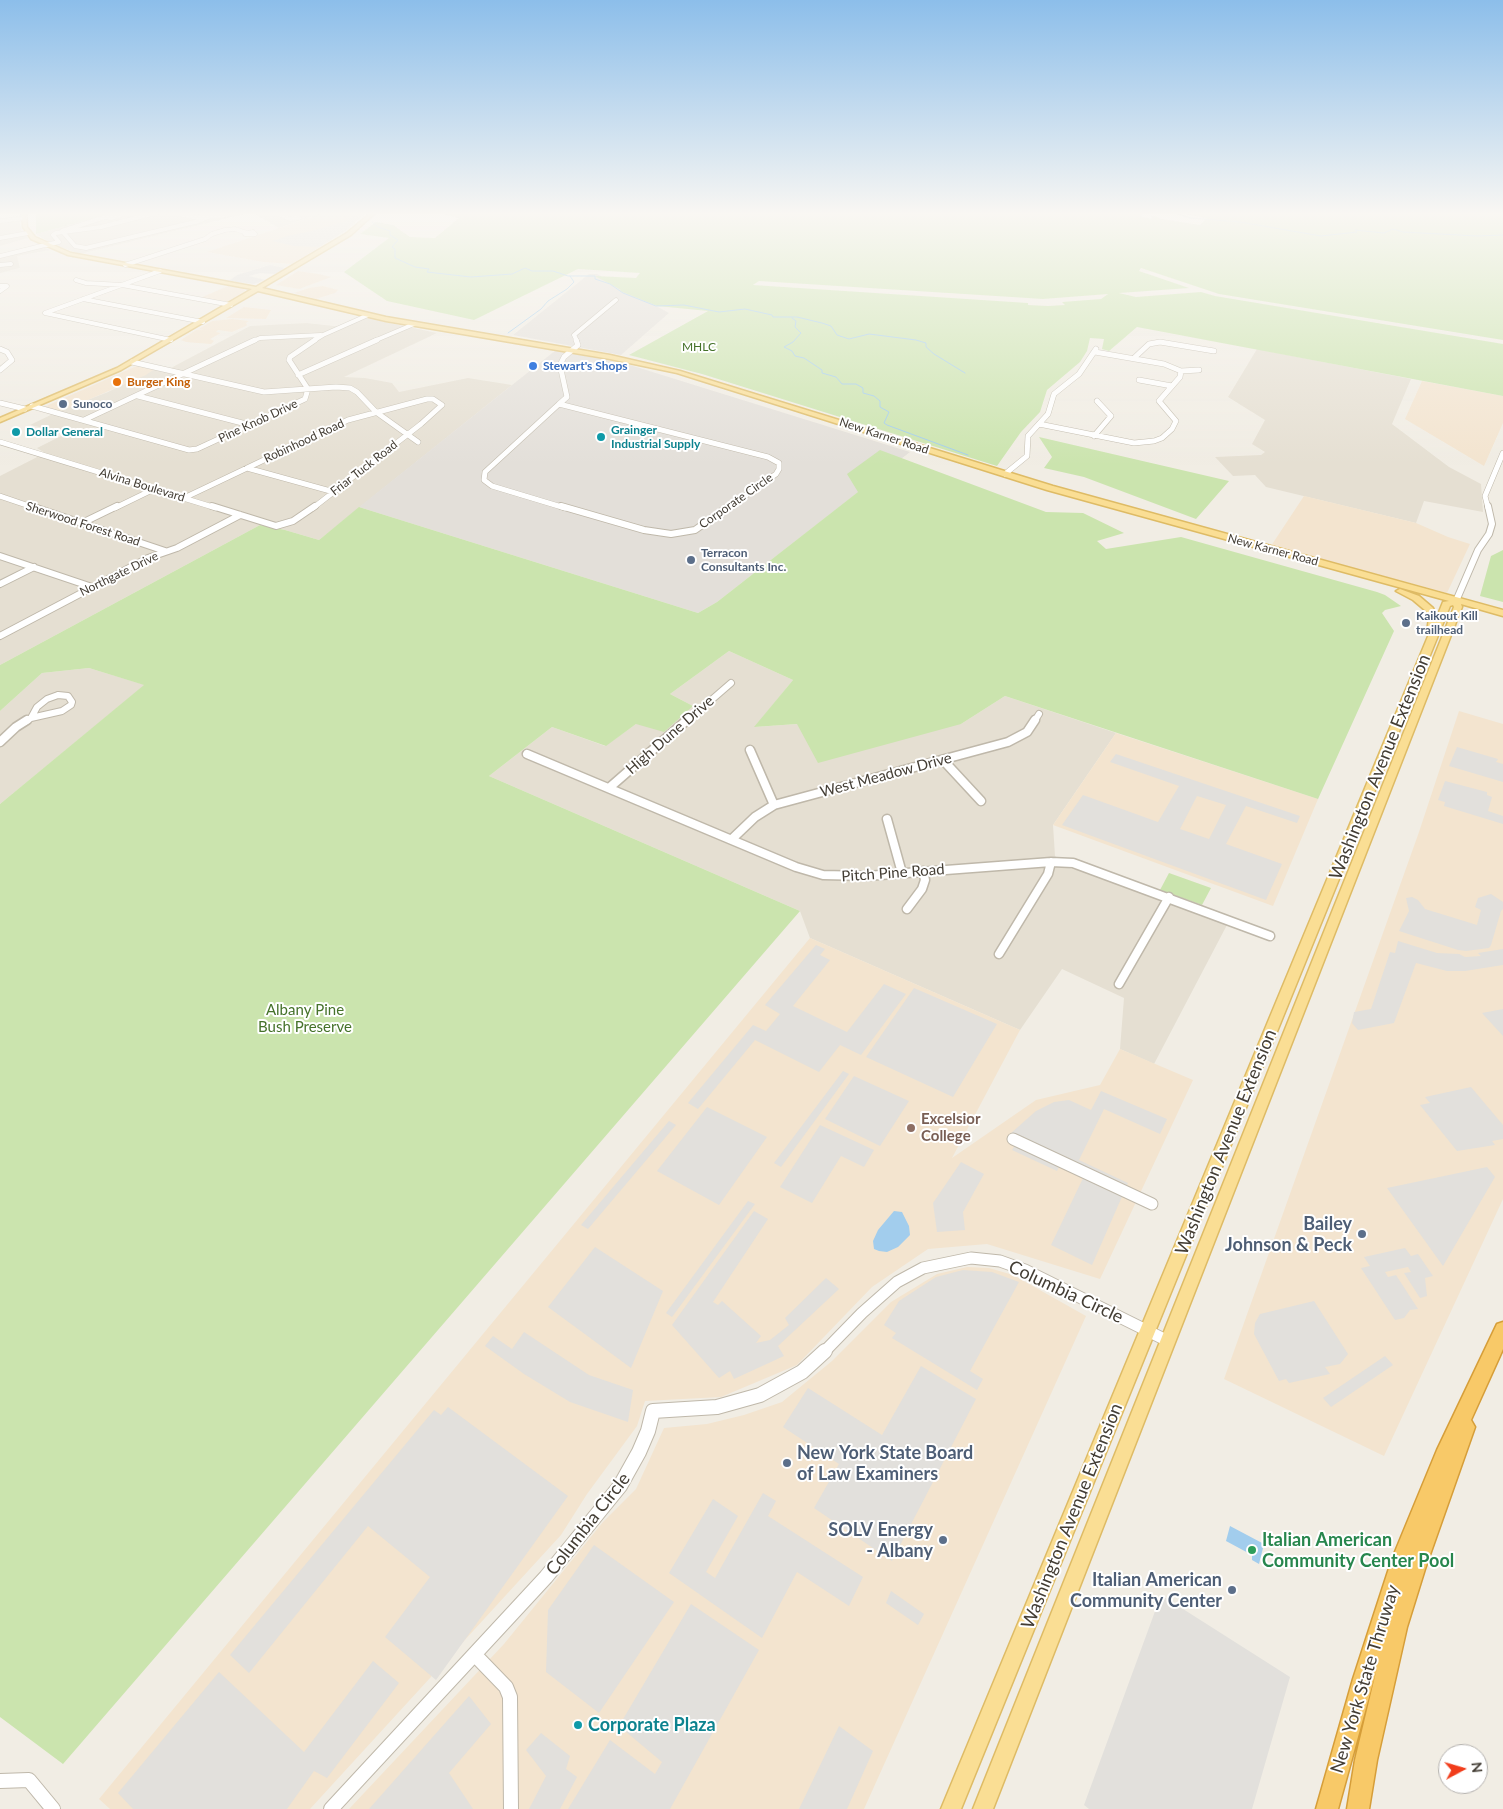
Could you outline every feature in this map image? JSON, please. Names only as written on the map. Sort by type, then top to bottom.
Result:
[{"type":"highway","name":"New York State Thruway","points":[[1327,1809],[1363,1679],[1402,1560],[1444,1457],[1503,1330]]},
{"type":"highway","points":[[1358,1809],[1366,1760],[1397,1627],[1431,1523],[1493,1355]]},
{"type":"main road","points":[[0,420],[132,362],[245,296]]},
{"type":"main road","name":"New Karner Road","points":[[292,296],[368,315],[589,353],[690,375],[1005,474],[1164,521],[1503,613]]},
{"type":"main road","points":[[1347,571],[1410,595],[1426,606],[1433,618],[1428,648]]},
{"type":"main road","name":"Washington Avenue Extension","points":[[951,1809],[1446,604],[1456,601],[1458,607],[983,1809]]},
{"type":"street","points":[[89,296],[45,313],[171,340]]},
{"type":"street","points":[[184,296],[231,305]]},
{"type":"street","points":[[82,299],[203,322]]},
{"type":"street","points":[[560,404],[568,394],[560,368],[564,357],[578,345],[574,335],[616,300]]},
{"type":"street","name":"Pine Knob Drive","points":[[84,420],[194,450],[305,399],[308,389],[289,358],[324,335],[368,315]]},
{"type":"street","points":[[298,374],[414,324]]},
{"type":"street","points":[[32,406],[84,420],[263,337],[324,335]]},
{"type":"street","points":[[1134,358],[1149,344],[1160,342],[1214,351]]},
{"type":"street","points":[[0,349],[7,352],[12,360],[9,365],[0,370]]},
{"type":"street","points":[[1005,474],[1024,460],[1027,452],[1028,436],[1048,414],[1054,394],[1079,374],[1096,350],[1164,364],[1181,371],[1200,370]]},
{"type":"street","points":[[564,357],[589,353]]},
{"type":"street","points":[[132,362],[264,392],[336,387],[350,388],[357,392],[376,412],[418,442]]},
{"type":"street","points":[[1038,424],[1126,443],[1147,443],[1162,438],[1175,425],[1176,421],[1174,416],[1162,407],[1159,401],[1180,377],[1181,371]]},
{"type":"street","points":[[1139,380],[1172,386]]},
{"type":"street","points":[[138,396],[250,425]]},
{"type":"street","name":"Robinhood Road","points":[[184,498],[339,423],[430,398],[439,402],[442,407]]},
{"type":"street","points":[[1094,436],[1111,416],[1096,401]]},
{"type":"street","points":[[0,403],[25,409]]},
{"type":"street","name":"Corporate Circle","points":[[560,404],[768,456],[779,463],[779,469],[776,474],[704,524],[694,530],[671,534],[644,530],[570,509],[492,486],[484,480],[485,472],[560,404]]},
{"type":"street","name":"Friar Tuck Road","points":[[284,525],[301,517],[442,407]]},
{"type":"street","points":[[0,408],[16,413]]},
{"type":"street","name":"Alvina Boulevard","points":[[0,442],[270,525],[284,525]]},
{"type":"street","points":[[1147,443],[1154,449]]},
{"type":"street","points":[[1456,601],[1478,550],[1489,534],[1492,524],[1485,496],[1503,453]]},
{"type":"street","points":[[247,468],[334,492]]},
{"type":"street","points":[[82,523],[154,489]]},
{"type":"street","name":"Sherwood Forest Road","points":[[0,496],[165,551]]},
{"type":"street","name":"Northgate Drive","points":[[0,636],[92,587],[165,551],[177,548],[240,515]]},
{"type":"street","points":[[0,556],[92,587]]},
{"type":"street","points":[[0,584],[34,567]]},
{"type":"street","name":"High Dune Drive","points":[[609,788],[731,683]]},
{"type":"street","points":[[0,742],[16,727],[31,718],[67,708],[71,705],[71,698],[64,695],[52,696],[37,708],[31,718]]},
{"type":"street","name":"West Meadow Drive","points":[[732,839],[755,817],[774,805],[1008,742],[1027,732],[1039,714]]},
{"type":"street","points":[[750,750],[774,805]]},
{"type":"street","name":"Pitch Pine Road","points":[[527,754],[796,867],[823,875],[867,876],[1051,862],[1082,865],[1270,936]]},
{"type":"street","points":[[944,760],[981,801]]},
{"type":"street","points":[[887,819],[902,873]]},
{"type":"street","points":[[999,954],[1048,874],[1051,862]]},
{"type":"street","points":[[907,909],[922,889],[925,880],[923,871]]},
{"type":"street","points":[[1119,984],[1170,897]]},
{"type":"street","points":[[1013,1139],[1152,1204]]},
{"type":"street","name":"Columbia Circle","points":[[331,1809],[546,1578],[620,1486],[648,1432],[653,1411],[676,1411],[717,1406],[760,1395],[779,1386],[818,1359],[862,1313],[897,1282],[923,1268],[971,1258],[1000,1261],[1030,1272],[1168,1341]]},
{"type":"street","points":[[475,1655],[506,1687],[510,1697],[511,1809]]},
{"type":"street","points":[[0,1781],[30,1780],[53,1809]]},
{"type":"shaded area","points":[[204,296],[236,296],[227,302],[200,298]]},
{"type":"shaded area","points":[[307,296],[324,296],[316,299]]},
{"type":"shaded area","points":[[561,296],[638,296],[669,313],[621,355],[513,335]]},
{"type":"shaded area","points":[[244,307],[271,310],[266,319],[226,318]]},
{"type":"shaded area","points":[[366,318],[437,333],[344,377],[365,378],[392,383],[399,392],[468,378],[512,385],[319,540],[260,525],[0,665],[0,476],[45,453],[37,448],[67,433],[30,425],[59,411],[108,392],[156,368],[167,370],[250,326],[306,323],[344,327]]},
{"type":"shaded area","points":[[232,319],[249,321],[246,323],[246,326],[232,332],[218,330],[216,332],[221,333],[210,339],[214,341],[211,344],[181,340],[196,330],[204,329],[199,329],[212,321]]},
{"type":"shaded area","points":[[1257,349],[1411,379],[1392,424],[1449,467],[1481,484],[1483,512],[1424,501],[1416,523],[1266,487],[1255,475],[1233,476],[1215,457],[1261,455],[1265,452],[1252,444],[1265,420],[1228,397]]},
{"type":"shaded area","points":[[556,350],[630,365],[910,452],[717,602],[698,613],[359,507]]},
{"type":"shaded area","points":[[139,365],[156,368],[146,375],[59,411],[44,407]]},
{"type":"shaded area","points":[[1422,381],[1503,396],[1503,423],[1484,466],[1405,419]]},
{"type":"shaded area","points":[[1304,496],[1416,523],[1470,544],[1447,593],[1271,546]]},
{"type":"shaded area","points":[[729,651],[793,680],[755,727],[797,724],[961,724],[1005,696],[1116,733],[1053,825],[1055,856],[1069,868],[1228,923],[1154,1064],[1120,1049],[1124,998],[1062,969],[1020,1030],[810,938],[800,911],[489,776],[552,727],[605,746],[636,724],[693,706],[670,694]]},
{"type":"shaded area","points":[[89,668],[145,685],[0,804],[0,711],[42,673]]},
{"type":"shaded area","points":[[1459,711],[1503,724],[1503,1199],[1384,1456],[1224,1379],[1419,832]]},
{"type":"shaded area","points":[[1116,733],[1318,799],[1273,906],[1053,825]]},
{"type":"shaded area","points":[[1457,747],[1498,759],[1496,762],[1503,764],[1503,782],[1449,766]]},
{"type":"shaded area","points":[[1116,754],[1300,816],[1297,823],[1246,806],[1226,844],[1282,864],[1266,900],[1062,825],[1083,795],[1158,822],[1179,786],[1110,762]],"holes":[[[1197,796],[1226,805],[1209,839],[1180,829]]]},
{"type":"shaded area","points":[[1445,781],[1487,792],[1487,795],[1492,797],[1488,811],[1503,816],[1503,824],[1444,806],[1445,802],[1438,800]]},
{"type":"shaded area","points":[[1491,894],[1503,902],[1503,909],[1489,948],[1466,951],[1458,950],[1399,931],[1409,911],[1406,898],[1412,897],[1418,900],[1425,909],[1477,925],[1481,910],[1475,907],[1478,898]]},
{"type":"shaded area","points":[[810,938],[1020,1030],[952,1158],[1036,1100],[1100,1085],[1120,1049],[1193,1080],[1100,1279],[987,1244],[928,1249],[872,1287],[797,1365],[721,1397],[645,1401],[637,1426],[587,1494],[561,1535],[310,1809],[110,1809],[99,1799]]},
{"type":"shaded area","points":[[1398,941],[1437,953],[1459,954],[1465,957],[1481,956],[1478,953],[1503,949],[1503,965],[1465,971],[1447,971],[1416,963],[1394,1023],[1358,1030],[1352,1023],[1354,1012],[1371,1009],[1390,952],[1395,953]]},
{"type":"shaded area","points":[[816,945],[825,949],[820,955],[830,960],[793,1006],[847,1032],[884,984],[906,994],[861,1055],[840,1045],[819,1072],[755,1040],[698,1109],[688,1103],[753,1025],[766,1031],[780,1014],[765,1005]]},
{"type":"shaded area","points":[[914,988],[997,1024],[953,1097],[866,1057]]},
{"type":"shaded area","points":[[1503,1009],[1503,1036],[1482,1013]]},
{"type":"shaded area","points":[[843,1071],[849,1074],[781,1167],[774,1163]]},
{"type":"shaded area","points":[[854,1076],[909,1101],[880,1146],[825,1119]]},
{"type":"shaded area","points":[[1471,1087],[1503,1125],[1503,1139],[1492,1141],[1495,1145],[1457,1151],[1420,1105],[1430,1103],[1425,1097]]},
{"type":"shaded area","points":[[1101,1091],[1167,1119],[1160,1134],[1104,1109],[1079,1160],[1128,1183],[1092,1265],[1051,1245],[1085,1174],[1061,1163],[1057,1171],[1012,1150],[1015,1145],[1010,1134],[1036,1111],[1054,1102],[1069,1100],[1091,1110]]},
{"type":"shaded area","points":[[707,1107],[767,1137],[719,1205],[657,1171]]},
{"type":"shaded area","points":[[669,1121],[676,1125],[588,1229],[581,1225]]},
{"type":"shaded area","points":[[820,1125],[874,1150],[864,1167],[841,1156],[812,1203],[780,1187]]},
{"type":"shaded area","points":[[961,1162],[984,1174],[963,1212],[965,1230],[937,1232],[933,1203]]},
{"type":"shaded area","points":[[1487,1167],[1495,1177],[1443,1266],[1387,1188]]},
{"type":"shaded area","points":[[748,1201],[755,1204],[672,1317],[666,1313]]},
{"type":"shaded area","points":[[754,1211],[768,1219],[713,1302],[718,1305],[722,1301],[761,1336],[756,1343],[770,1340],[789,1325],[785,1318],[826,1278],[839,1289],[778,1346],[784,1356],[734,1379],[730,1371],[719,1378],[672,1325]]},
{"type":"shaded area","points":[[595,1247],[663,1291],[631,1368],[548,1307]]},
{"type":"shaded area","points":[[1405,1248],[1411,1256],[1418,1254],[1433,1276],[1425,1278],[1427,1296],[1420,1298],[1404,1273],[1411,1272],[1408,1267],[1385,1272],[1388,1277],[1396,1275],[1418,1309],[1410,1310],[1404,1318],[1395,1320],[1361,1268],[1370,1266],[1364,1257]]},
{"type":"shaded area","name":"Corporate Plaza","points":[[967,1267],[989,1268],[1013,1275],[1086,1316],[864,1809],[349,1809],[504,1644],[603,1522],[636,1489],[664,1428],[707,1424],[744,1415],[782,1402],[832,1361],[891,1302],[937,1274]]},
{"type":"shaded area","points":[[963,1270],[992,1272],[1019,1282],[970,1371],[983,1379],[977,1390],[892,1338],[896,1333],[884,1325],[899,1301],[936,1277]]},
{"type":"shaded area","points":[[1314,1301],[1348,1354],[1340,1364],[1325,1367],[1330,1374],[1289,1383],[1286,1379],[1279,1381],[1254,1334],[1255,1323],[1260,1314]]},
{"type":"shaded area","points":[[524,1332],[589,1375],[633,1390],[628,1422],[570,1402],[524,1374],[485,1346],[493,1336],[512,1349]]},
{"type":"shaded area","points":[[1385,1356],[1393,1365],[1331,1407],[1323,1398]]},
{"type":"shaded area","points":[[921,1366],[976,1399],[892,1561],[814,1508],[839,1464],[783,1427],[808,1388],[882,1435]]},
{"type":"shaded area","points":[[448,1407],[568,1496],[436,1680],[385,1637],[430,1577],[368,1526],[249,1673],[230,1655],[434,1410],[441,1415]]},
{"type":"shaded area","points":[[763,1493],[776,1501],[768,1516],[863,1577],[849,1606],[797,1572],[762,1638],[669,1573],[713,1499],[738,1516],[706,1572],[715,1578]]},
{"type":"shaded area","points":[[594,1545],[674,1602],[599,1713],[546,1672],[548,1610]]},
{"type":"shaded area","points":[[891,1591],[924,1614],[918,1625],[886,1603]]},
{"type":"shaded area","points":[[1161,1595],[1290,1677],[1252,1809],[1089,1809],[1084,1805]]},
{"type":"shaded area","points":[[691,1604],[759,1650],[670,1809],[568,1809],[610,1740],[655,1774],[662,1762],[619,1726]]},
{"type":"shaded area","points":[[373,1661],[399,1683],[327,1778],[314,1771],[287,1809],[133,1809],[118,1793],[219,1672],[304,1752]]},
{"type":"shaded area","points":[[469,1696],[491,1724],[449,1773],[473,1809],[369,1809]]},
{"type":"shaded area","points":[[839,1726],[873,1751],[847,1809],[799,1809]]},
{"type":"shaded area","points":[[541,1733],[570,1756],[566,1769],[577,1777],[560,1809],[529,1809],[546,1776],[526,1750]]},
{"type":"green space","points":[[380,296],[522,296],[474,320],[387,301]]},
{"type":"green space","name":"MHLC","points":[[633,296],[927,296],[1048,306],[1065,305],[1062,302],[1101,299],[1105,296],[1218,296],[1503,344],[1503,396],[1137,327],[1109,351],[1102,349],[1104,339],[1090,338],[1087,351],[1080,362],[1047,390],[1040,412],[1021,432],[997,466],[702,374],[629,355],[708,311],[657,306]]},
{"type":"green space","points":[[1002,296],[1077,296],[1043,299]]},
{"type":"green space","points":[[1234,296],[1503,296],[1503,340]]},
{"type":"green space","points":[[1039,437],[1229,481],[1196,519],[1084,477],[1044,468],[1052,457]]},
{"type":"green space","name":"Albany Pine Bush Preserve","points":[[880,450],[1046,512],[1083,513],[1124,533],[1097,541],[1106,549],[1181,537],[1377,592],[1401,606],[1385,610],[1382,613],[1394,631],[1318,799],[1005,696],[961,724],[818,763],[797,724],[754,727],[793,680],[729,651],[670,694],[693,706],[664,732],[636,724],[606,746],[552,727],[489,776],[800,911],[63,1764],[0,1717],[0,804],[144,685],[89,668],[42,673],[0,711],[0,665],[260,525],[319,540],[359,507],[698,613],[717,602],[858,492],[847,474]]},
{"type":"green space","points":[[1503,550],[1503,602],[1480,596],[1491,556]]},
{"type":"green space","points":[[1169,873],[1211,888],[1202,905],[1160,890]]},
{"type":"water","points":[[894,1211],[902,1212],[909,1226],[910,1235],[898,1247],[887,1252],[874,1249],[873,1241],[878,1230]]},
{"type":"water","name":"Italian American Community Center Pool","points":[[1230,1526],[1264,1544],[1259,1564],[1252,1560],[1252,1555],[1226,1541]]},
{"type":"waterway","points":[[508,333],[555,296]]},
{"type":"waterway","points":[[632,296],[656,306],[684,305],[719,312],[745,309],[772,315],[773,317],[797,317],[831,326],[837,335],[849,339],[869,334],[916,340],[926,343],[926,347],[934,354],[965,373]]},
{"type":"waterway","points":[[792,318],[796,321],[795,327],[801,333],[793,342],[784,347],[792,351],[795,356],[804,358],[822,370],[822,373],[836,377],[842,384],[856,384],[863,388],[863,393],[874,396],[880,401],[880,407],[889,412],[884,423],[887,425],[968,455]]},
{"type":"place","name":"Stewart's Shops","points":[[533,366]]},
{"type":"place","name":"Burger King","points":[[117,382]]},
{"type":"place","name":"Sunoco","points":[[63,404]]},
{"type":"place","name":"Dollar General","points":[[16,432]]},
{"type":"place","name":"Grainger Industrial Supply","points":[[601,437]]},
{"type":"place","name":"Terracon Consultants Inc.","points":[[691,560]]},
{"type":"place","name":"Kaikout Kill trailhead","points":[[1406,623]]},
{"type":"place","name":"Excelsior College","points":[[911,1128]]},
{"type":"place","name":"Bailey Johnson & Peck","points":[[1362,1234]]},
{"type":"place","name":"New York State Board of Law Examiners","points":[[787,1463]]},
{"type":"place","name":"SOLV Energy - Albany","points":[[943,1540]]},
{"type":"place","name":"Italian American Community Center Pool","points":[[1252,1550]]},
{"type":"place","name":"Italian American Community Center","points":[[1232,1590]]},
{"type":"place","name":"Corporate Plaza","points":[[578,1725]]}]
